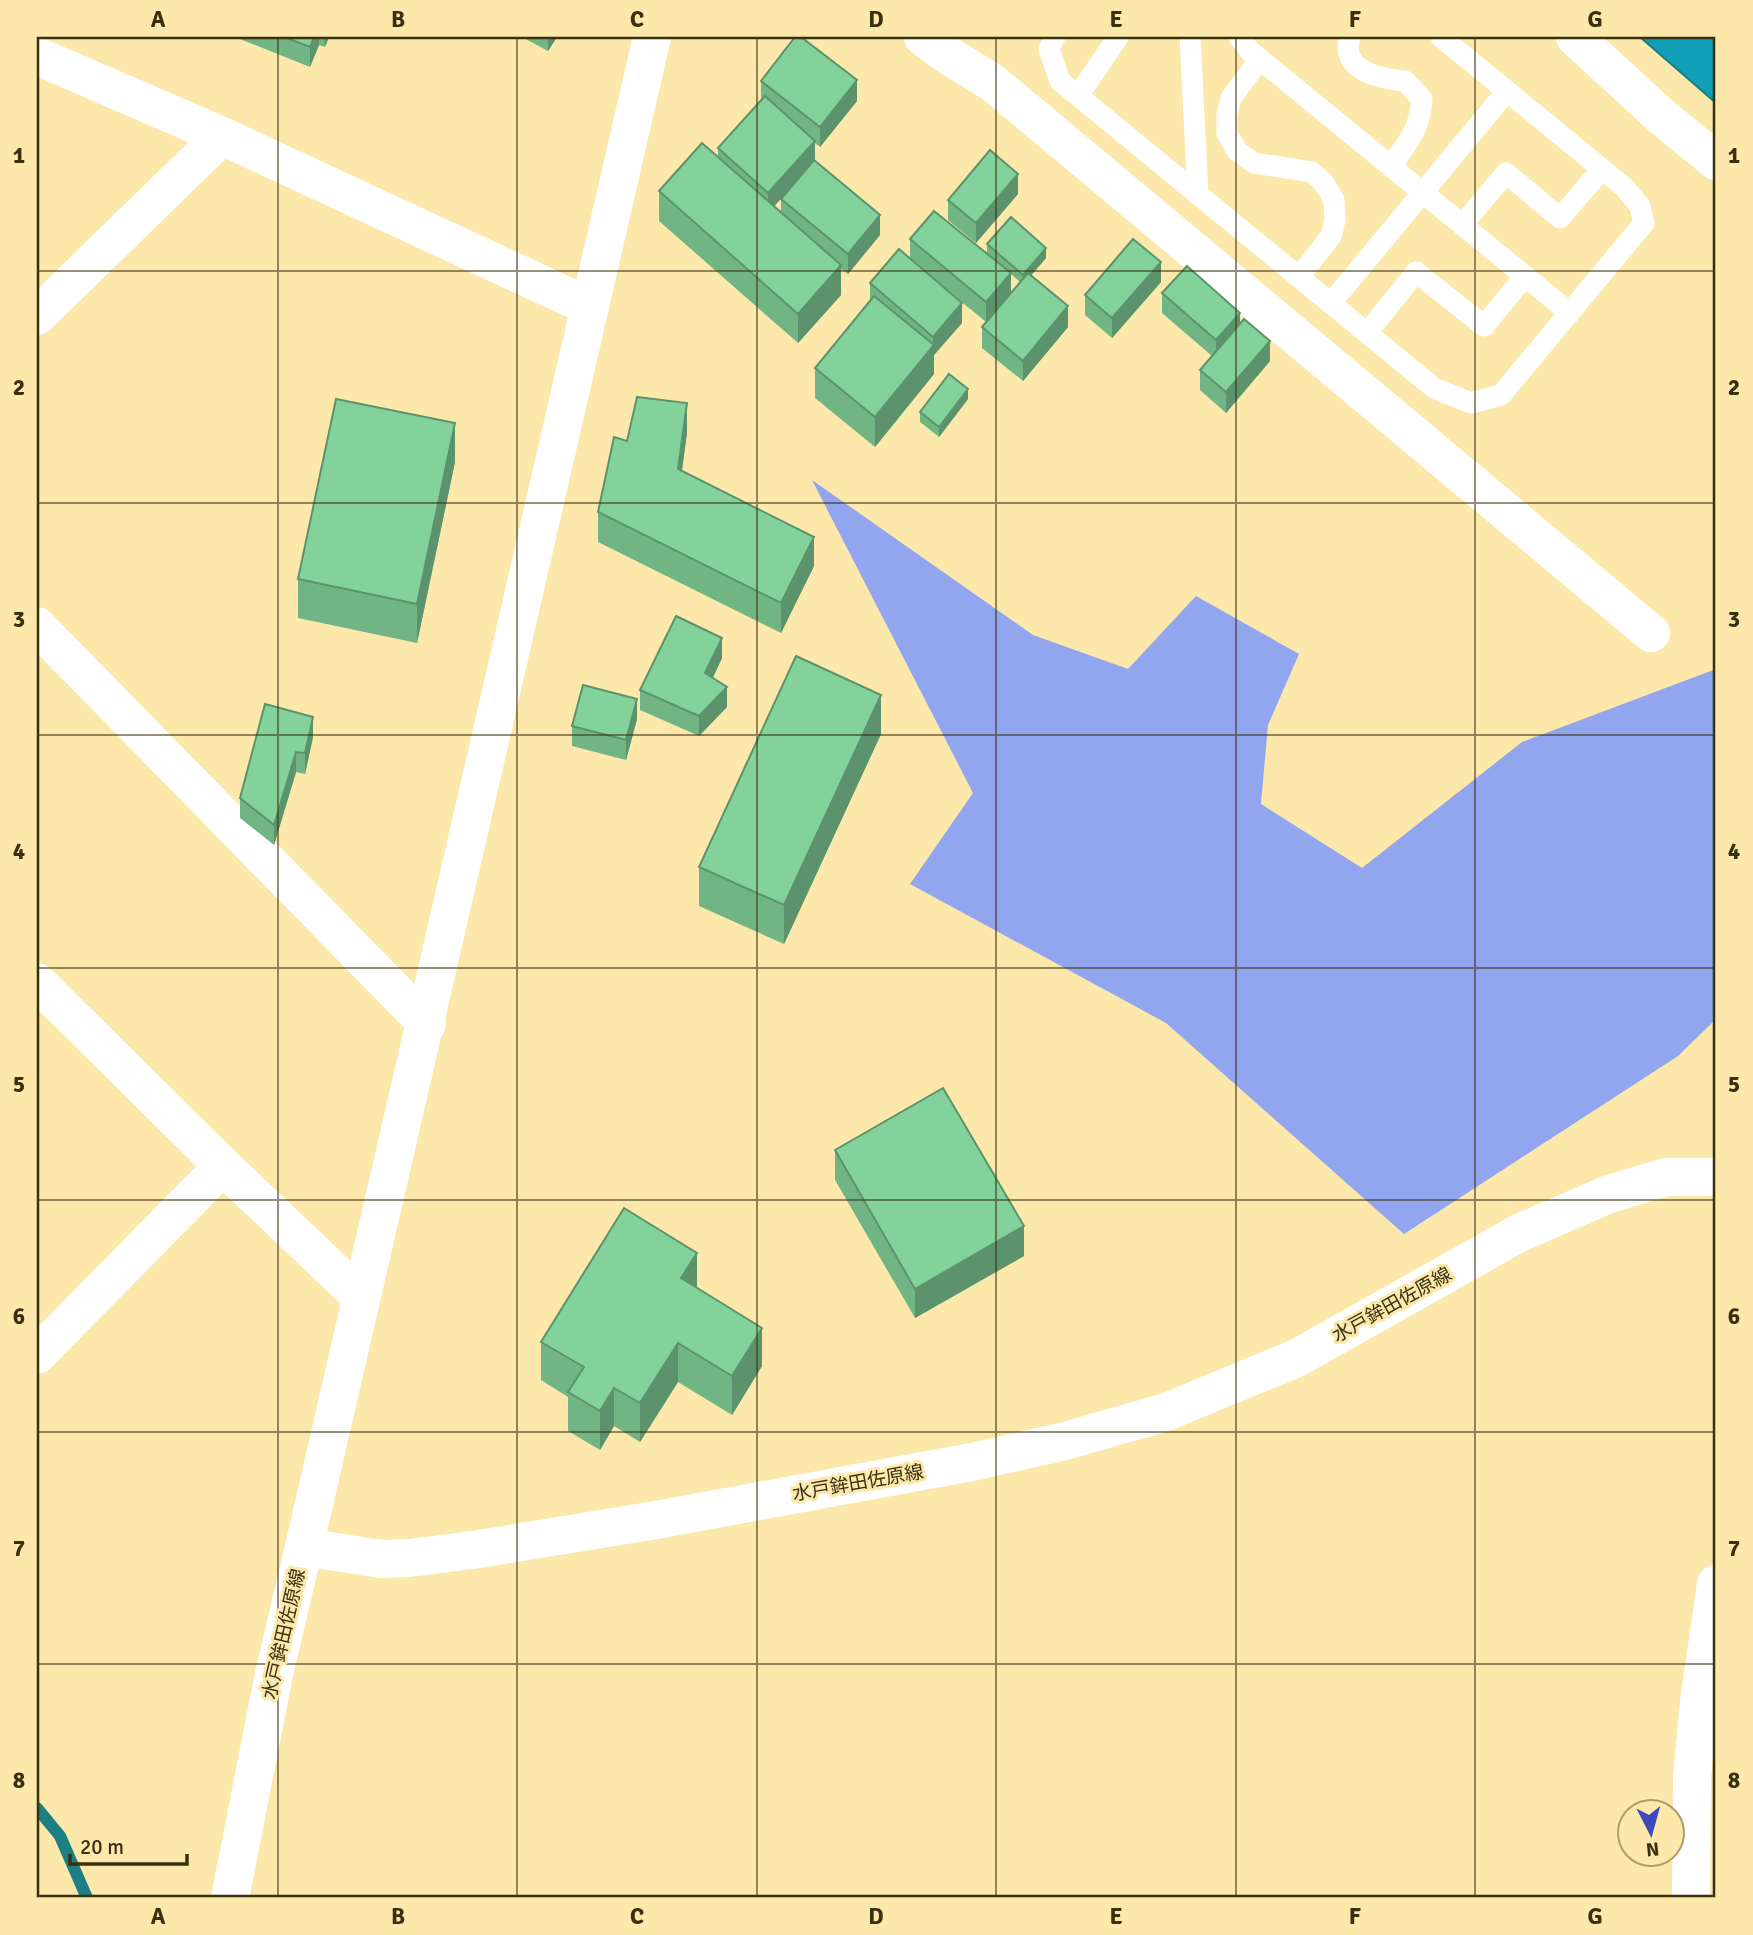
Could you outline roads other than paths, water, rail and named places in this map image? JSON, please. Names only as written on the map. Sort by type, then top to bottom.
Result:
[{"type":"main road","points":[[304,1547],[427,1024],[588,306],[652,37]]},
{"type":"main road","points":[[923,37],[993,83],[1651,633]]},
{"type":"main road","points":[[1575,37],[1661,116],[1716,161]]},
{"type":"main road","points":[[37,56],[222,136],[588,306]]},
{"type":"main road","points":[[37,316],[222,136]]},
{"type":"main road","points":[[37,626],[427,1024]]},
{"type":"main road","points":[[37,982],[223,1166],[361,1297]]},
{"type":"main road","points":[[37,1355],[223,1166]]},
{"type":"main road","name":"水戸鉾田佐原線","points":[[230,1898],[274,1674],[304,1547],[381,1559],[473,1550],[684,1516],[972,1462],[1065,1441],[1166,1412],[1297,1358],[1519,1233],[1609,1194],[1666,1177],[1716,1177]]},
{"type":"main road","points":[[1691,1898],[1692,1778],[1699,1702],[1716,1584]]},
{"type":"lane","points":[[1055,37],[1049,49],[1060,81],[1077,96],[1434,388],[1471,402],[1502,396],[1644,223],[1640,206],[1624,187],[1441,37]]},
{"type":"lane","points":[[1077,96],[1118,37]]},
{"type":"lane","points":[[1190,37],[1198,195]]},
{"type":"lane","points":[[1239,37],[1260,59],[1570,313]]},
{"type":"lane","points":[[1350,37],[1348,41],[1352,58],[1362,71],[1382,79],[1405,81],[1422,99],[1420,118],[1413,135],[1391,166]]},
{"type":"lane","points":[[1260,59],[1231,98],[1227,133],[1237,150],[1254,163],[1312,172],[1324,183],[1334,200],[1335,220],[1331,236],[1299,277]]},
{"type":"lane","points":[[1331,303],[1507,91]]},
{"type":"lane","points":[[1462,225],[1506,173],[1560,218],[1602,169]]},
{"type":"lane","points":[[1367,333],[1416,272],[1484,326],[1525,276]]},
{"type":"waterway","points":[[37,1808],[60,1836],[87,1898]]}]
